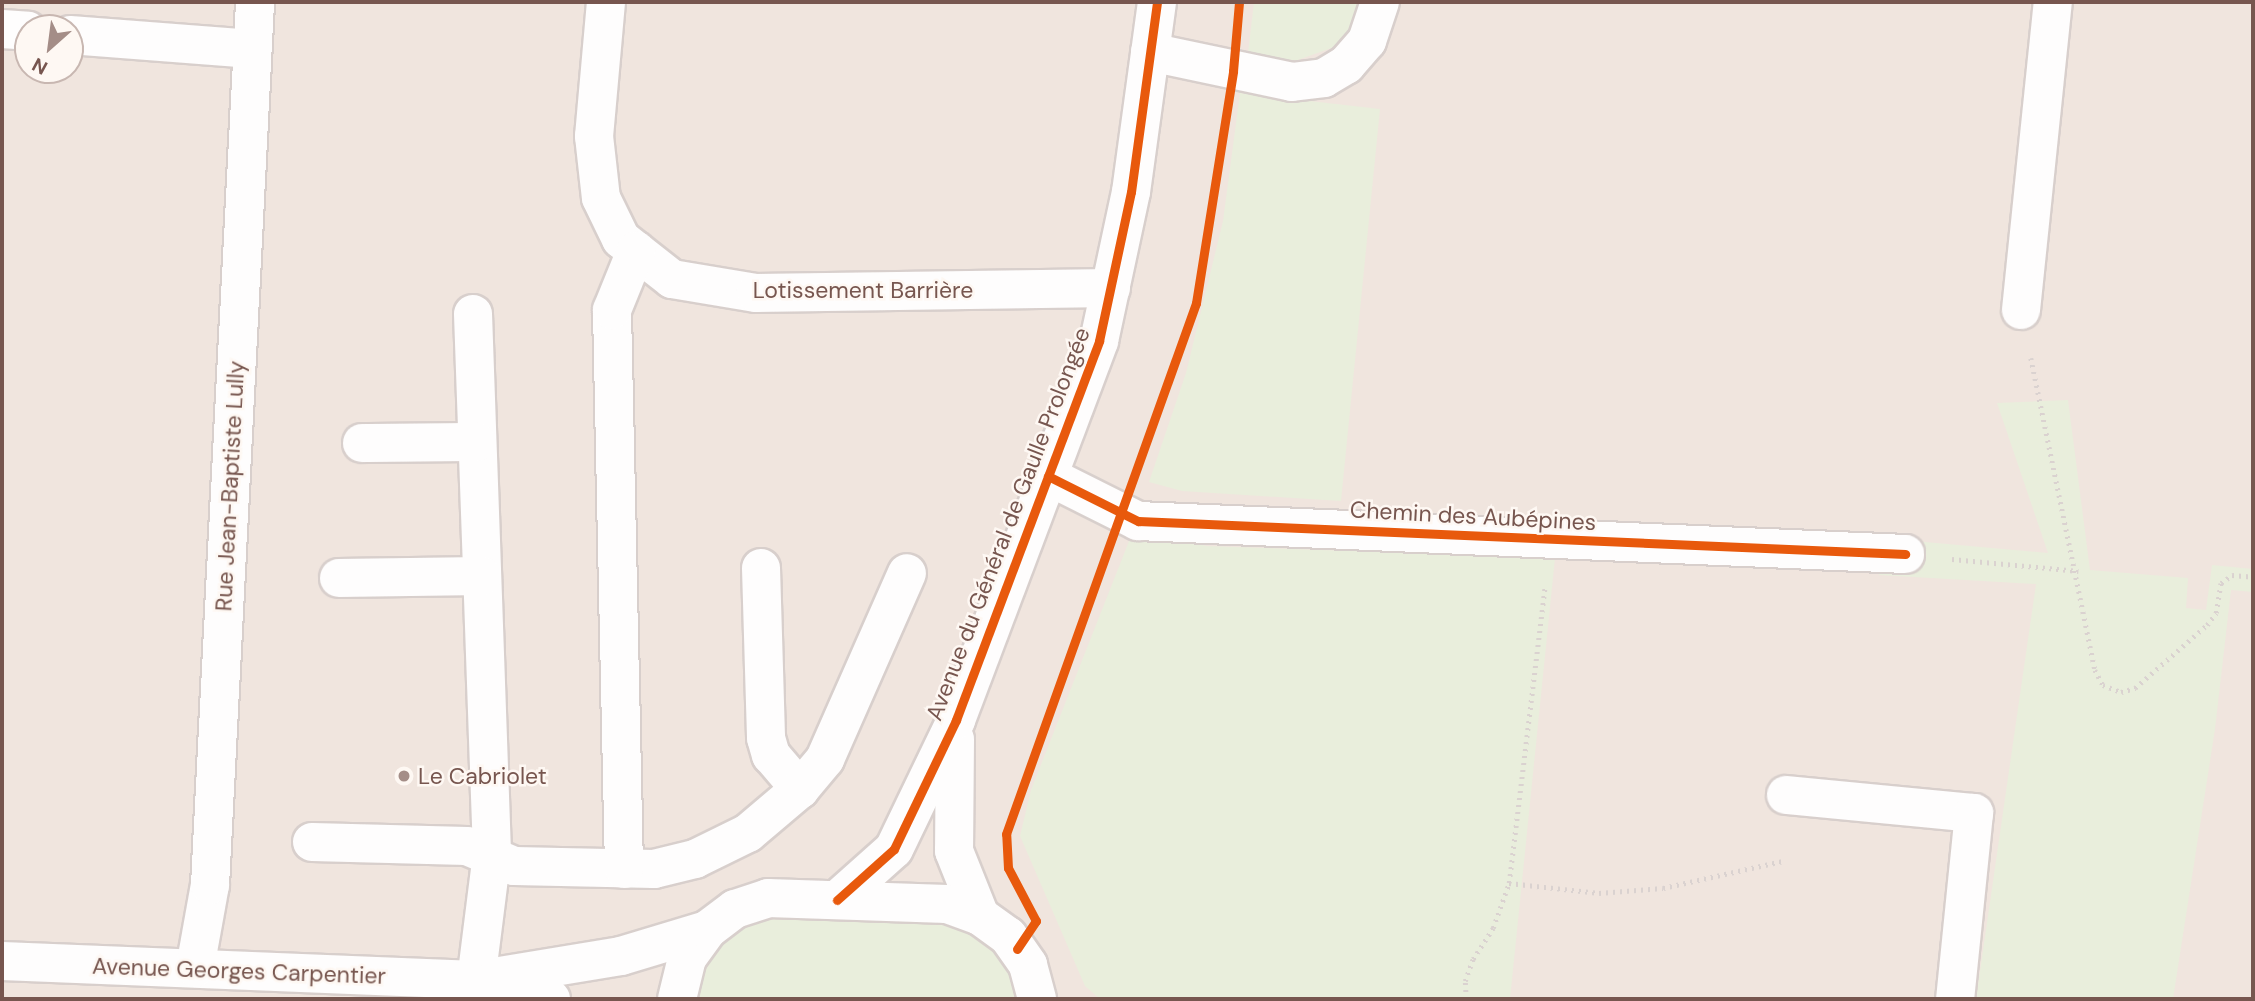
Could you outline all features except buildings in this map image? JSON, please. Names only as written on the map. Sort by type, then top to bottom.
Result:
[{"type":"street","name":"Rue Jean-Baptiste Lully","points":[[195,968],[210,885],[255,2]]},
{"type":"street","name":"Lotissement Barrière","points":[[606,2],[594,136],[601,198],[621,239],[672,279],[756,293],[1111,288]]},
{"type":"street","name":"Avenue du Général de Gaulle Prolongée","points":[[837,900],[894,849],[956,720],[1100,341],[1131,192],[1157,2]]},
{"type":"street","points":[[1150,52],[1292,82],[1324,78],[1346,65],[1367,41],[1380,2]]},
{"type":"street","points":[[2021,310],[2053,2]]},
{"type":"street","points":[[84,36],[252,49]]},
{"type":"street","points":[[624,869],[612,310],[636,251]]},
{"type":"street","points":[[473,314],[492,854],[476,980]]},
{"type":"street","points":[[362,443],[477,442]]},
{"type":"street","name":"Chemin des Aubépines","points":[[1048,476],[1138,521],[1905,554]]},
{"type":"street","points":[[761,568],[766,738],[771,755],[800,789]]},
{"type":"street","points":[[312,842],[467,846],[492,854],[514,866],[654,869],[695,859],[748,833],[800,789],[825,760],[907,573]]},
{"type":"street","points":[[339,578],[482,576]]},
{"type":"street","name":"Avenue du Général de Gaulle Prolongée","points":[[956,720],[951,777],[954,851],[980,916]]},
{"type":"street","points":[[1786,795],[1974,813],[1955,999]]},
{"type":"street","points":[[677,999],[687,958],[706,930],[735,909],[768,898],[947,904],[980,916],[1008,936],[1028,965],[1038,999]]},
{"type":"street","name":"Avenue Georges Carpentier","points":[[476,980],[621,956],[706,930]]},
{"type":"street","name":"Avenue Georges Carpentier","points":[[2,961],[476,980],[551,999]]},
{"type":"path","points":[[2021,310],[2078,571],[2095,670],[2103,685],[2121,692],[2135,688],[2207,625],[2216,613],[2221,583],[2232,575],[2253,577]]},
{"type":"path","points":[[1466,999],[1469,970],[1493,928],[1509,883],[1551,539]]},
{"type":"path","points":[[1905,554],[2078,571]]},
{"type":"path","points":[[1509,883],[1599,893],[1663,888],[1783,861]]},
{"type":"shaded area","points":[[2,2],[2253,2],[2253,999],[2,999]]},
{"type":"green space","points":[[1254,2],[1363,2],[1356,24],[1337,46],[1295,61],[1248,53]]},
{"type":"green space","points":[[1240,93],[1380,109],[1341,501],[1182,491],[1149,482],[1186,373],[1223,221]]},
{"type":"green space","points":[[2068,400],[2090,570],[2188,578],[2186,608],[2206,610],[2212,565],[2253,569],[2253,592],[2231,590],[2215,729],[2173,999],[1976,999],[2036,584],[1879,575],[1880,538],[2048,553],[1997,403]]},
{"type":"green space","points":[[1133,531],[1207,546],[1555,558],[1510,999],[1100,999],[1085,986],[1020,836],[1031,790]]},
{"type":"green space","points":[[782,910],[952,917],[1004,955],[1021,999],[697,999],[699,974],[720,942],[749,920]]},
{"type":"cycle path","points":[[837,900],[894,849],[956,720],[1099,341],[1131,192],[1157,2]]},
{"type":"cycle path","points":[[1017,949],[1036,921],[1008,868],[1006,834],[1196,303],[1233,71],[1239,2]]},
{"type":"cycle path","points":[[1048,476],[1138,521],[1905,554]]},
{"type":"place","name":"Le Cabriolet","points":[[404,776]]}]
